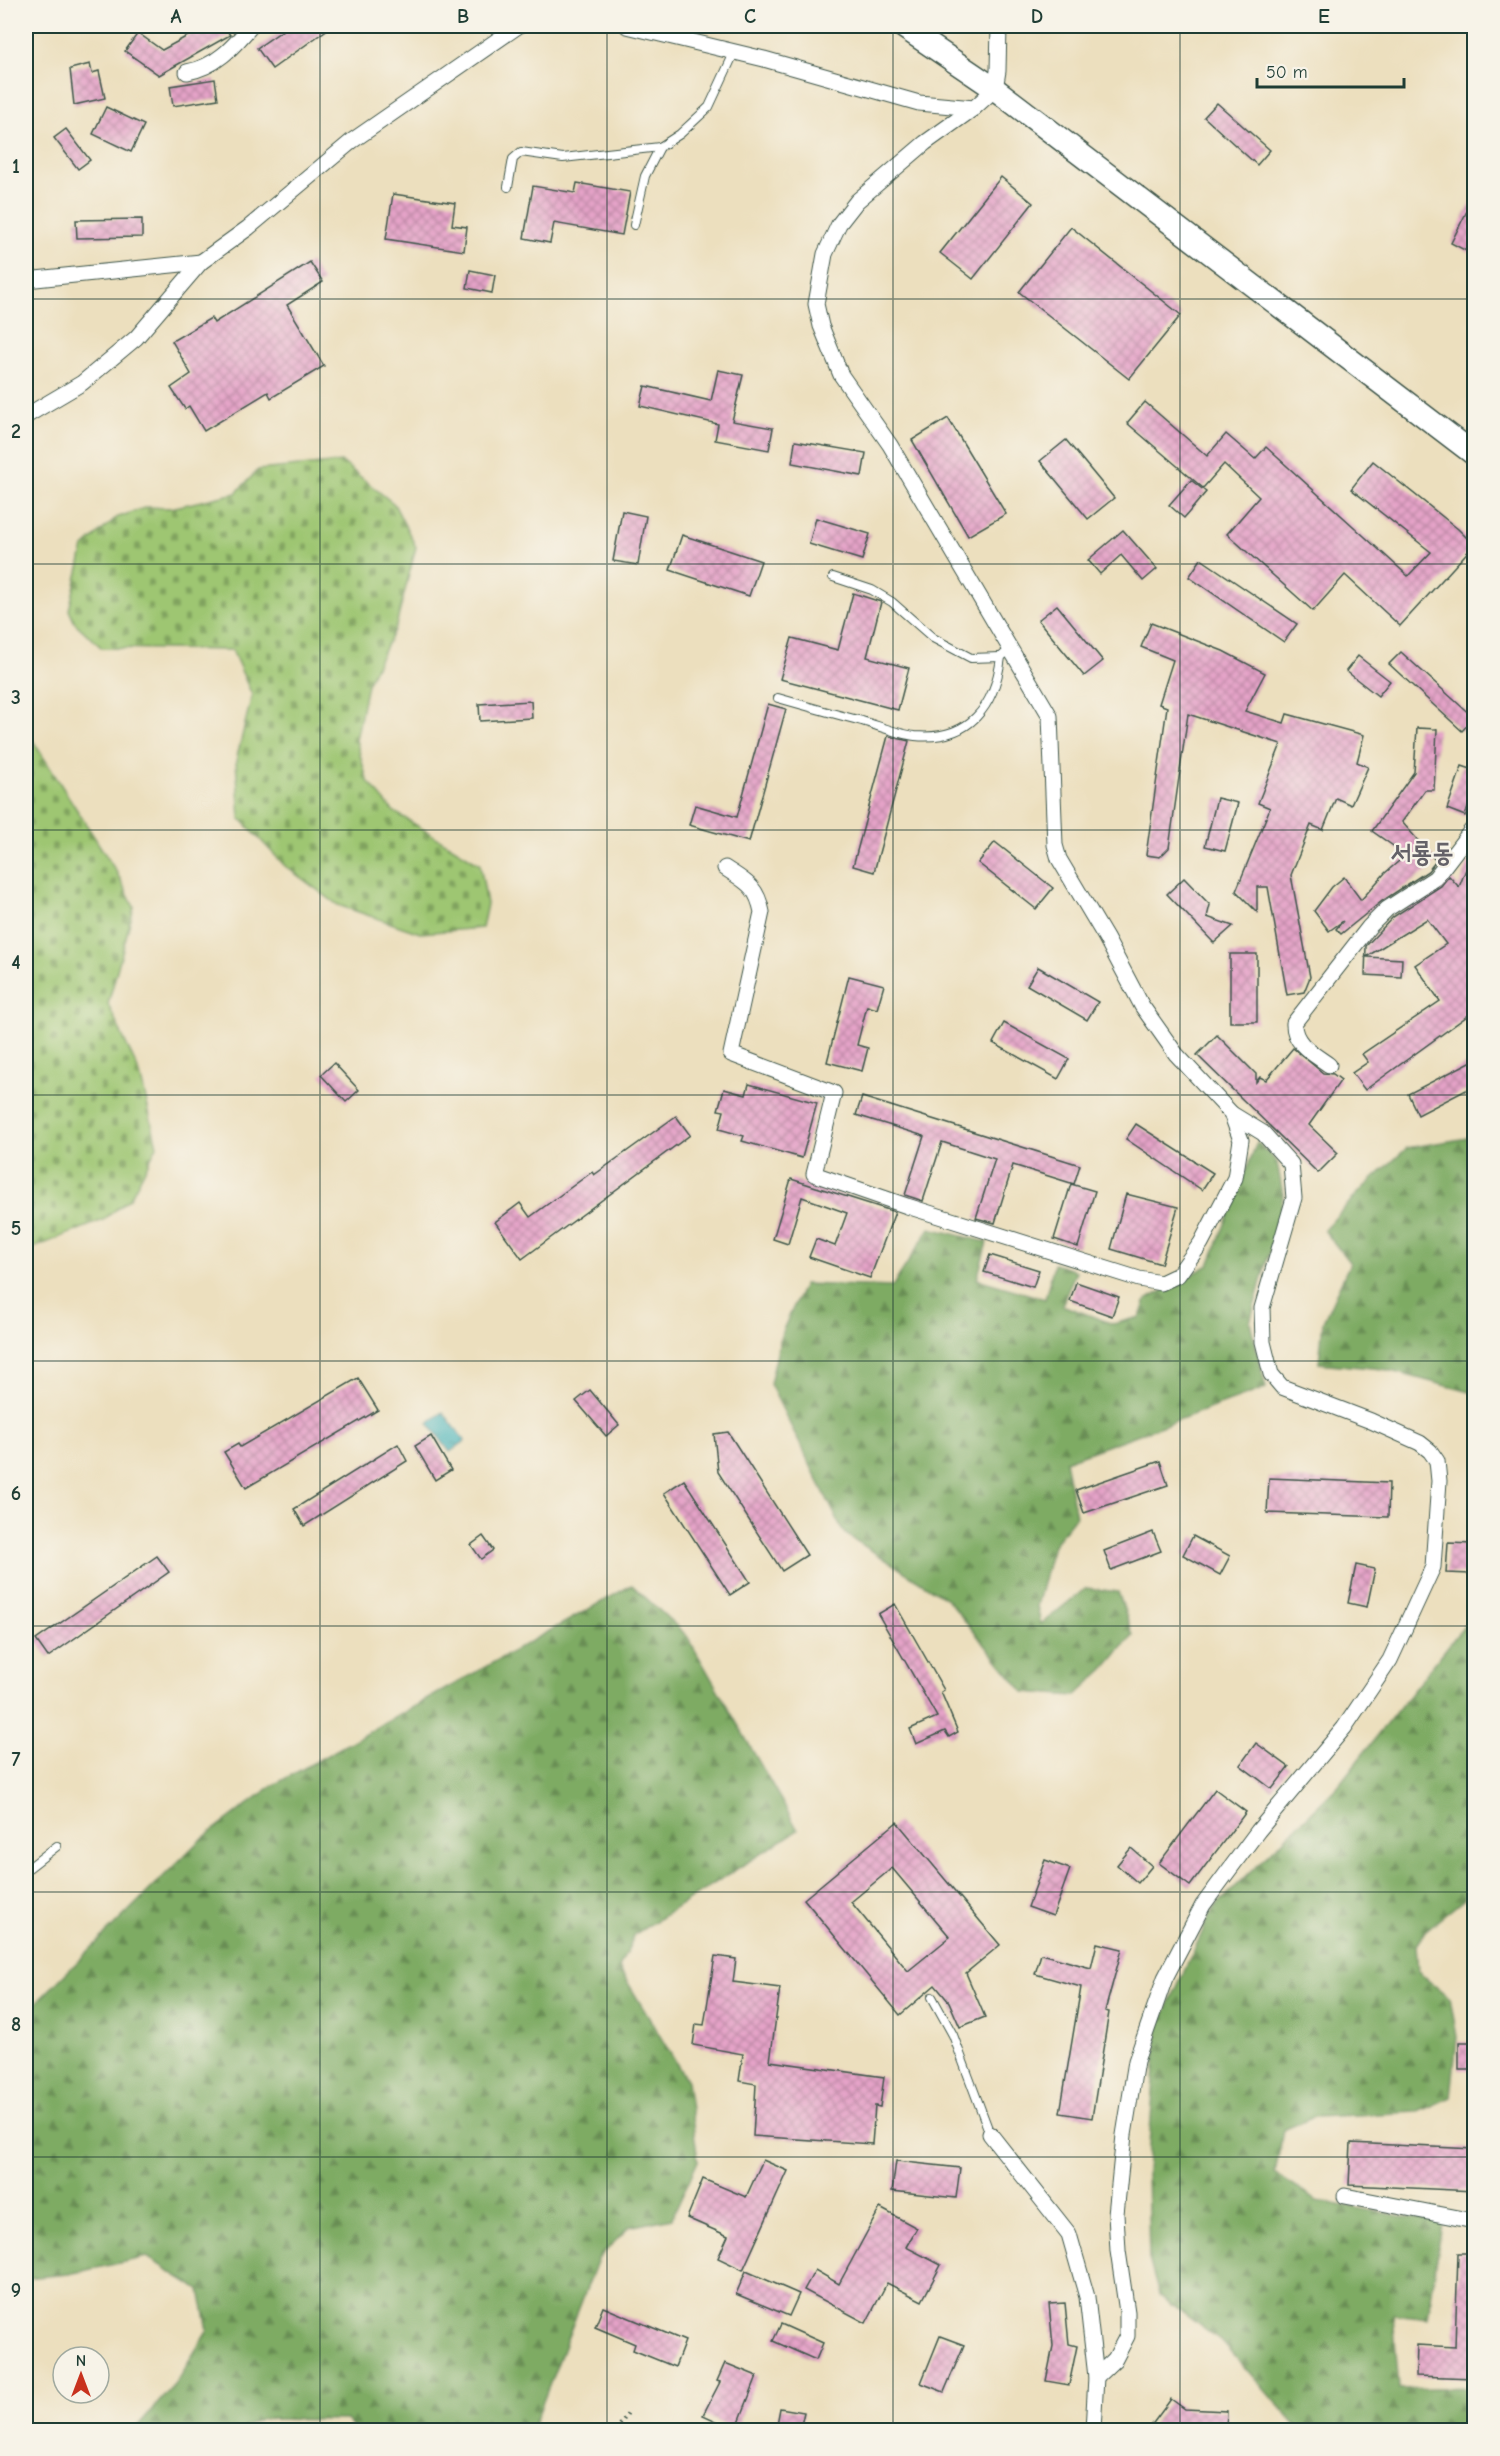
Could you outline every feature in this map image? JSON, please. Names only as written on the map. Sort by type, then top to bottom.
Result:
[{"type":"street","points":[[188,72],[203,69],[218,60],[251,26]]},
{"type":"street","points":[[26,416],[82,383],[136,338],[201,262],[256,221],[352,141],[518,26]]},
{"type":"street","points":[[627,26],[735,51],[919,103],[974,108]]},
{"type":"street","points":[[902,26],[995,89],[1474,454]]},
{"type":"street","points":[[999,26],[998,71],[995,89],[974,108],[925,143],[857,201],[839,224],[825,254],[816,304],[821,326],[841,375],[890,445],[1005,653],[1050,716],[1054,845],[1059,859],[1143,1006],[1176,1054],[1232,1114],[1263,1133],[1291,1164],[1294,1198],[1262,1308],[1263,1342],[1271,1374],[1282,1387],[1371,1421],[1420,1443],[1437,1461],[1439,1481],[1433,1567],[1390,1660],[1344,1728],[1258,1831],[1203,1905],[1165,1978],[1136,2061],[1124,2134],[1116,2214],[1118,2251],[1127,2312],[1127,2336],[1114,2359],[1096,2378]]},
{"type":"street","points":[[26,280],[201,262]]},
{"type":"street","points":[[1329,1065],[1304,1047],[1294,1031],[1294,1023],[1369,927],[1387,909],[1435,878],[1474,827]]},
{"type":"street","points":[[725,868],[750,884],[759,896],[762,912],[731,1054],[834,1093],[814,1174],[1139,1280],[1161,1283],[1178,1275],[1201,1243],[1235,1178],[1241,1140],[1232,1114]]},
{"type":"street","points":[[990,2134],[1069,2234],[1087,2297],[1096,2378],[1093,2430]]},
{"type":"street","points":[[1345,2196],[1474,2221]]},
{"type":"lane","points":[[634,225],[645,176],[660,147],[688,127],[709,107],[735,51]]},
{"type":"lane","points":[[508,187],[513,159],[521,152],[563,158],[660,147]]},
{"type":"lane","points":[[778,698],[914,736],[944,736],[969,725],[986,708],[1005,653],[972,658],[933,638],[892,602],[872,590],[833,577]]},
{"type":"lane","points":[[26,1870],[57,1846]]},
{"type":"lane","points":[[932,1997],[953,2036],[990,2134]]},
{"type":"path","points":[[617,2430],[629,2411]]},
{"type":"green space","points":[[342,462],[394,504],[416,547],[396,626],[367,684],[356,740],[367,780],[393,811],[480,864],[487,904],[482,928],[420,933],[338,905],[285,866],[240,818],[236,761],[252,695],[232,650],[102,648],[75,623],[69,610],[84,547],[116,518],[147,507],[171,508],[236,493],[258,470]]},
{"type":"green space","points":[[26,730],[116,871],[134,907],[108,1004],[140,1074],[157,1146],[130,1198],[103,1220],[26,1251]]},
{"type":"green space","points":[[1474,1137],[1474,1393],[1383,1369],[1319,1363],[1323,1322],[1350,1263],[1324,1230],[1363,1188],[1407,1148]]},
{"type":"green space","points":[[1257,1142],[1277,1162],[1283,1194],[1279,1226],[1250,1322],[1266,1388],[1065,1461],[1076,1516],[1053,1545],[1037,1606],[1041,1624],[1086,1588],[1118,1592],[1133,1635],[1104,1669],[1075,1696],[1024,1692],[947,1599],[844,1533],[770,1384],[782,1332],[804,1284],[892,1287],[930,1228],[987,1242],[977,1279],[1045,1299],[1054,1264],[1076,1271],[1062,1305],[1113,1324],[1140,1317],[1146,1300],[1209,1265]]},
{"type":"green space","points":[[632,1585],[687,1636],[798,1830],[635,1934],[619,1968],[687,2081],[698,2161],[672,2218],[629,2227],[598,2259],[532,2430],[355,2430],[346,2420],[261,2419],[239,2430],[134,2430],[175,2384],[208,2330],[200,2290],[147,2257],[69,2274],[26,2278],[26,2013],[199,1841],[272,1786]]},
{"type":"green space","points":[[1474,1613],[1474,1814],[1465,1830],[1470,1868],[1463,1900],[1426,1930],[1416,1945],[1418,1972],[1450,1998],[1457,2037],[1451,2097],[1418,2112],[1314,2117],[1283,2130],[1275,2174],[1317,2201],[1442,2223],[1428,2319],[1393,2315],[1399,2389],[1474,2387],[1474,2430],[1300,2430],[1224,2344],[1159,2295],[1149,2259],[1147,2171],[1158,2028],[1213,1909],[1337,1787]]},
{"type":"water","points":[[443,1412],[465,1441],[450,1452],[428,1423]]},
{"type":"building","points":[[206,26],[224,26],[230,35],[159,75],[125,51],[138,33],[162,50]]},
{"type":"building","points":[[289,26],[332,26],[272,69],[257,48]]},
{"type":"building","points":[[90,64],[92,73],[99,71],[105,98],[74,105],[70,69]]},
{"type":"building","points":[[215,79],[218,99],[173,106],[170,86]]},
{"type":"building","points":[[1217,103],[1270,150],[1257,165],[1204,117]]},
{"type":"building","points":[[106,107],[144,125],[131,152],[93,134]]},
{"type":"building","points":[[66,129],[90,160],[78,169],[54,138]]},
{"type":"building","points":[[1001,177],[1033,203],[973,279],[940,253]]},
{"type":"building","points":[[577,183],[630,192],[622,235],[554,223],[550,243],[524,238],[533,186],[575,193]]},
{"type":"building","points":[[393,194],[455,203],[452,225],[467,227],[464,251],[386,239]]},
{"type":"building","points":[[1474,197],[1474,255],[1451,243]]},
{"type":"building","points":[[142,219],[142,237],[77,238],[76,220]]},
{"type":"building","points":[[1071,227],[1181,315],[1129,379],[1019,292]]},
{"type":"building","points":[[310,262],[323,282],[287,305],[324,366],[271,398],[268,392],[204,431],[189,406],[185,409],[171,388],[191,374],[172,341],[211,318],[214,323]]},
{"type":"building","points":[[470,270],[495,275],[492,293],[467,288]]},
{"type":"building","points":[[718,370],[743,375],[732,421],[773,428],[769,450],[715,440],[718,424],[640,406],[645,386],[711,401]]},
{"type":"building","points":[[1145,402],[1207,456],[1226,434],[1255,459],[1266,447],[1408,576],[1431,552],[1351,489],[1373,461],[1458,529],[1474,545],[1400,626],[1345,575],[1313,611],[1227,534],[1259,497],[1224,464],[1203,488],[1127,423]]},
{"type":"building","points":[[948,418],[1006,514],[968,536],[912,440]]},
{"type":"building","points":[[1066,440],[1114,498],[1088,519],[1040,461]]},
{"type":"building","points":[[795,441],[866,453],[862,476],[792,463]]},
{"type":"building","points":[[1191,480],[1206,492],[1184,518],[1169,505]]},
{"type":"building","points":[[622,511],[646,516],[638,565],[613,561]]},
{"type":"building","points":[[816,518],[870,534],[862,560],[809,544]]},
{"type":"building","points":[[1123,530],[1157,569],[1143,581],[1121,555],[1100,574],[1088,560]]},
{"type":"building","points":[[682,535],[761,561],[749,596],[670,570]]},
{"type":"building","points":[[1201,559],[1297,624],[1284,642],[1189,577]]},
{"type":"building","points":[[853,593],[881,602],[867,657],[909,668],[898,710],[780,679],[792,638],[838,650]]},
{"type":"building","points":[[1057,605],[1103,661],[1084,676],[1038,620]]},
{"type":"building","points":[[1151,623],[1223,651],[1265,673],[1245,711],[1284,723],[1287,714],[1364,735],[1357,762],[1368,767],[1351,805],[1336,798],[1323,830],[1311,825],[1291,875],[1310,977],[1304,992],[1287,995],[1268,887],[1257,887],[1257,912],[1236,891],[1270,808],[1258,803],[1281,744],[1188,714],[1169,848],[1160,857],[1146,855],[1167,707],[1159,704],[1173,660],[1141,647]]},
{"type":"building","points":[[1401,652],[1474,718],[1462,731],[1389,664]]},
{"type":"building","points":[[1358,656],[1390,681],[1378,696],[1346,671]]},
{"type":"building","points":[[531,701],[532,718],[480,721],[479,704]]},
{"type":"building","points":[[768,704],[786,709],[749,842],[689,825],[695,805],[737,817]]},
{"type":"building","points":[[1417,728],[1437,729],[1434,790],[1425,790],[1402,822],[1436,861],[1428,871],[1382,901],[1341,934],[1336,929],[1343,921],[1329,931],[1314,911],[1332,887],[1344,877],[1361,900],[1385,873],[1406,855],[1372,831],[1414,772]]},
{"type":"building","points":[[888,736],[909,741],[874,872],[853,866]]},
{"type":"building","points":[[1462,766],[1474,770],[1474,791],[1465,816],[1447,809]]},
{"type":"building","points":[[1217,798],[1238,803],[1225,851],[1205,846]]},
{"type":"building","points":[[995,842],[1053,888],[1036,909],[978,863]]},
{"type":"building","points":[[1474,849],[1474,1011],[1365,1090],[1352,1073],[1368,1062],[1362,1054],[1440,1001],[1415,965],[1446,944],[1427,919],[1366,957],[1402,959],[1401,977],[1365,975],[1366,946],[1393,917],[1441,886],[1449,876],[1459,887]]},
{"type":"building","points":[[1184,878],[1210,905],[1207,917],[1233,926],[1214,943],[1167,894]]},
{"type":"building","points":[[1230,954],[1257,954],[1257,1022],[1230,1022]]},
{"type":"building","points":[[1038,967],[1098,1002],[1087,1020],[1027,985]]},
{"type":"building","points":[[849,976],[884,985],[877,1009],[867,1006],[857,1045],[868,1048],[862,1071],[827,1062]]},
{"type":"building","points":[[1004,1023],[1069,1059],[1058,1079],[993,1043]]},
{"type":"building","points":[[1217,1035],[1256,1074],[1256,1082],[1260,1077],[1266,1080],[1293,1048],[1323,1073],[1333,1074],[1341,1080],[1309,1125],[1338,1153],[1318,1173],[1197,1055]]},
{"type":"building","points":[[1474,1060],[1474,1086],[1418,1115],[1408,1094]]},
{"type":"building","points":[[334,1063],[359,1090],[346,1102],[321,1075]]},
{"type":"building","points":[[749,1084],[817,1103],[802,1158],[742,1141],[744,1136],[719,1129],[724,1111],[718,1110],[724,1089],[746,1095]]},
{"type":"building","points":[[862,1097],[1080,1165],[1074,1184],[1013,1165],[995,1223],[976,1218],[995,1159],[942,1142],[923,1201],[905,1195],[924,1136],[856,1115]]},
{"type":"building","points":[[676,1116],[690,1135],[522,1259],[495,1222],[520,1203],[530,1217],[592,1172],[594,1175]]},
{"type":"building","points":[[1136,1124],[1213,1173],[1202,1190],[1126,1139]]},
{"type":"building","points":[[791,1179],[895,1212],[870,1278],[809,1257],[816,1239],[835,1246],[847,1213],[802,1197],[788,1244],[773,1239]]},
{"type":"building","points":[[1071,1184],[1095,1191],[1078,1247],[1054,1239]]},
{"type":"building","points":[[1126,1194],[1178,1207],[1161,1264],[1111,1249]]},
{"type":"building","points":[[990,1255],[1039,1270],[1033,1287],[984,1272]]},
{"type":"building","points":[[1076,1282],[1119,1297],[1112,1316],[1070,1301]]},
{"type":"building","points":[[358,1378],[378,1410],[246,1488],[224,1452],[238,1444],[240,1447]]},
{"type":"building","points":[[590,1390],[619,1425],[606,1436],[576,1401]]},
{"type":"building","points":[[728,1432],[807,1555],[782,1571],[718,1472],[714,1434]]},
{"type":"building","points":[[431,1436],[451,1470],[435,1480],[415,1446]]},
{"type":"building","points":[[398,1444],[407,1461],[304,1526],[294,1509]]},
{"type":"building","points":[[1160,1461],[1168,1485],[1084,1513],[1076,1490]]},
{"type":"building","points":[[1269,1478],[1389,1483],[1388,1517],[1267,1513]]},
{"type":"building","points":[[684,1480],[750,1582],[730,1595],[664,1493]]},
{"type":"building","points":[[1153,1532],[1161,1551],[1111,1570],[1104,1551]]},
{"type":"building","points":[[483,1536],[493,1550],[481,1559],[471,1545]]},
{"type":"building","points":[[1193,1536],[1230,1556],[1220,1575],[1183,1555]]},
{"type":"building","points":[[1448,1543],[1473,1544],[1471,1574],[1446,1573]]},
{"type":"building","points":[[157,1556],[169,1572],[48,1657],[36,1640]]},
{"type":"building","points":[[1356,1565],[1375,1569],[1367,1607],[1348,1603]]},
{"type":"building","points":[[895,1604],[944,1690],[941,1692],[958,1732],[949,1737],[945,1731],[916,1744],[910,1729],[937,1717],[878,1614]]},
{"type":"building","points":[[1256,1743],[1289,1767],[1272,1789],[1240,1765]]},
{"type":"building","points":[[1215,1789],[1246,1812],[1190,1886],[1159,1863]]},
{"type":"building","points":[[897,1822],[1000,1945],[966,1973],[985,2017],[960,2027],[949,2002],[935,1985],[900,2015],[804,1899]],"holes":[[[892,1868],[950,1937],[908,1971],[851,1902]]]},
{"type":"building","points":[[1131,1848],[1152,1866],[1138,1883],[1117,1865]]},
{"type":"building","points":[[1045,1860],[1070,1869],[1053,1916],[1028,1907]]},
{"type":"building","points":[[1097,1943],[1122,1949],[1105,2011],[1109,2012],[1092,2118],[1060,2113],[1081,1987],[1035,1974],[1041,1954],[1091,1968]]},
{"type":"building","points":[[715,1956],[736,1959],[733,1982],[780,1988],[770,2061],[884,2077],[880,2107],[875,2106],[872,2144],[753,2136],[756,2084],[739,2081],[743,2054],[693,2045],[696,2024],[704,2025]]},
{"type":"building","points":[[1459,2042],[1474,2042],[1474,2070],[1459,2070]]},
{"type":"building","points":[[1351,2143],[1474,2149],[1474,2191],[1349,2185]]},
{"type":"building","points":[[763,2160],[788,2171],[743,2270],[718,2258],[728,2236],[687,2218],[703,2179],[746,2197]]},
{"type":"building","points":[[896,2161],[960,2168],[956,2198],[892,2191]]},
{"type":"building","points":[[880,2208],[917,2228],[906,2247],[941,2265],[922,2301],[887,2283],[866,2323],[804,2290],[815,2270],[839,2284]]},
{"type":"building","points":[[1458,2253],[1474,2253],[1474,2378],[1416,2376],[1417,2345],[1455,2347]]},
{"type":"building","points":[[746,2271],[799,2294],[789,2316],[736,2294]]},
{"type":"building","points":[[1065,2303],[1069,2344],[1077,2346],[1069,2385],[1046,2381],[1053,2346],[1049,2304]]},
{"type":"building","points":[[603,2307],[685,2341],[675,2367],[633,2350],[635,2344],[595,2327]]},
{"type":"building","points":[[781,2324],[823,2343],[816,2360],[773,2341]]},
{"type":"building","points":[[940,2336],[964,2345],[944,2392],[921,2383]]},
{"type":"building","points":[[725,2363],[757,2376],[736,2430],[703,2415],[720,2382],[717,2381]]},
{"type":"building","points":[[1171,2399],[1185,2409],[1227,2411],[1226,2430],[1148,2430]]},
{"type":"building","points":[[780,2408],[804,2412],[800,2430],[776,2430]]},
{"type":"district","name":"서룡동","points":[[1422,852]]}]
